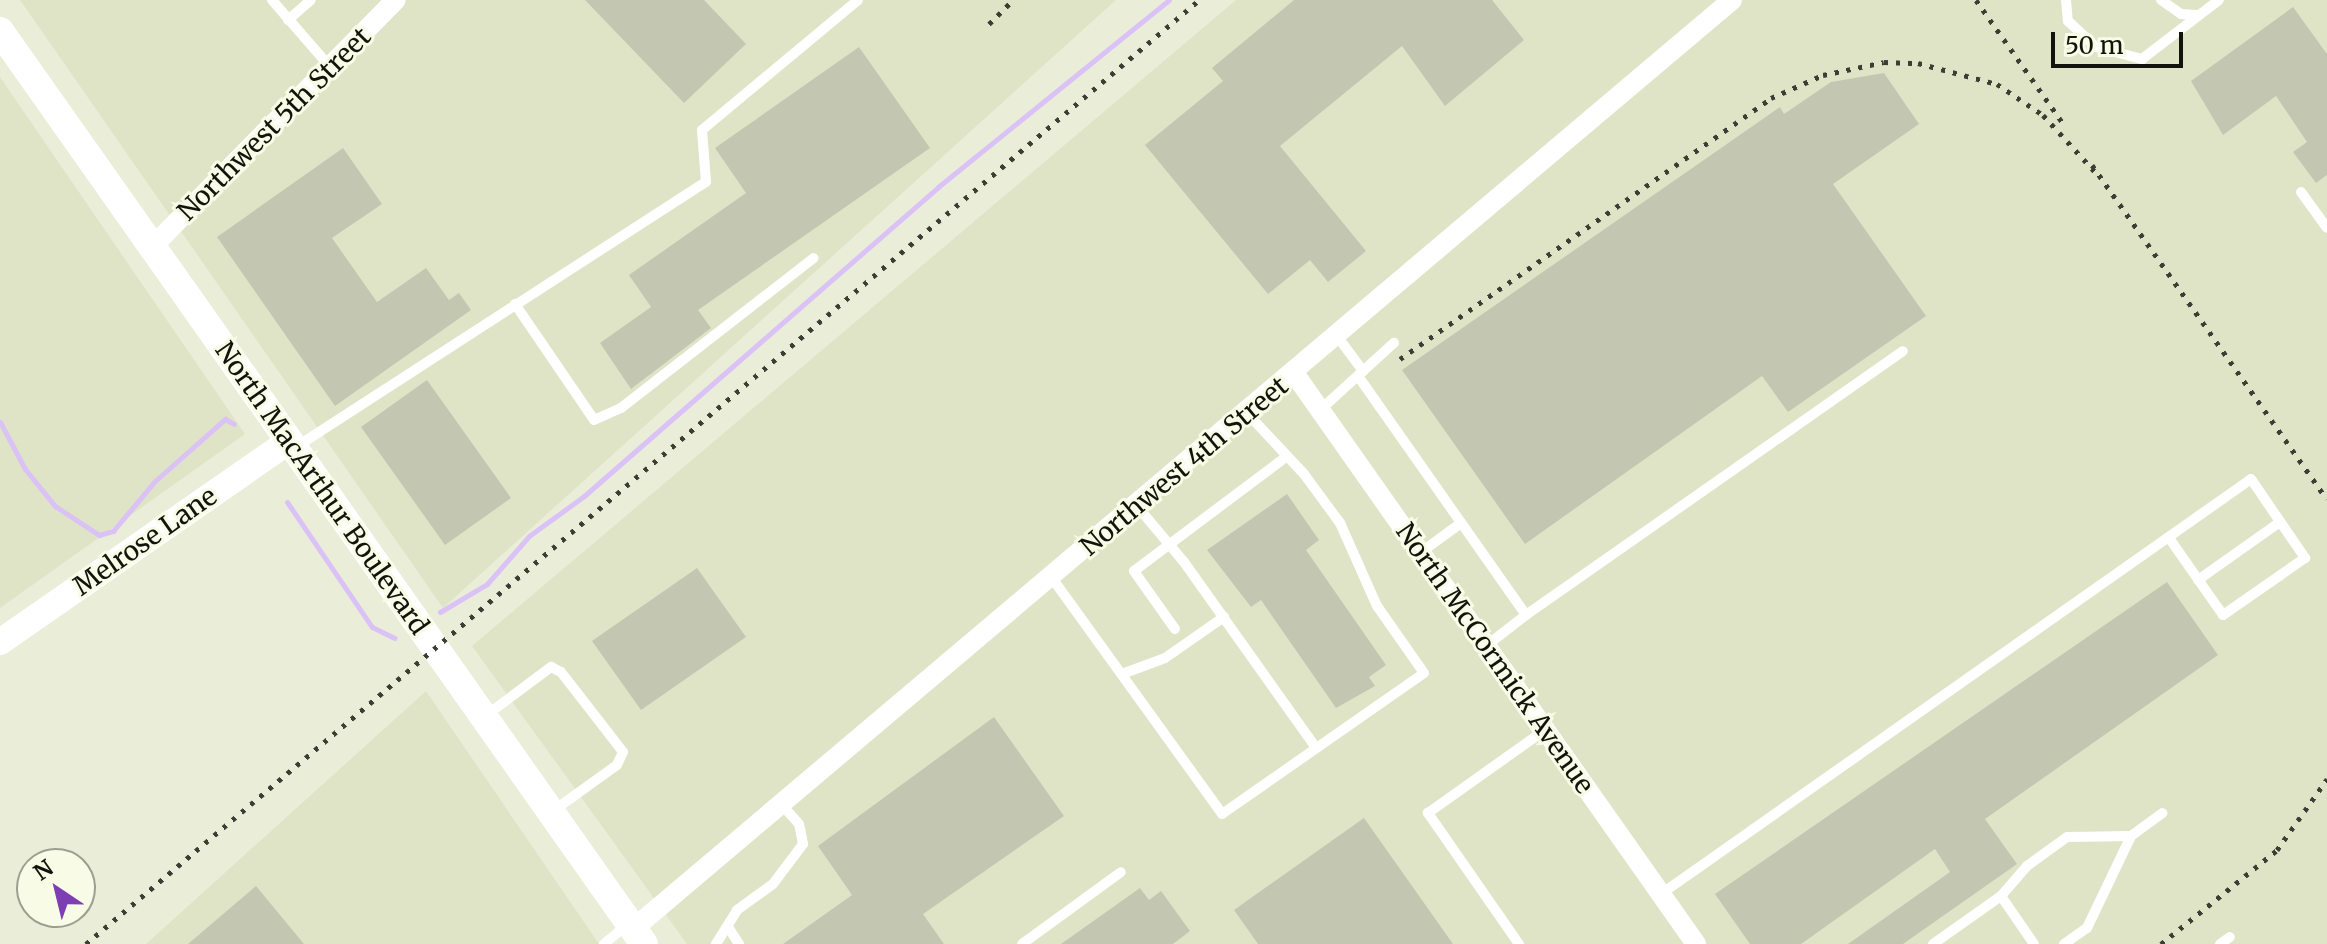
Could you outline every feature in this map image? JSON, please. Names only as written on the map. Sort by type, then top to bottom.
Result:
[{"type":"main road","name":"North MacArthur Boulevard","points":[[0,31],[636,932]]},
{"type":"street","name":"Northwest 5th Street","points":[[152,247],[396,0]]},
{"type":"street","name":"Northwest 4th Street","points":[[636,932],[781,804],[1732,0]]},
{"type":"street","name":"North McCormick Avenue","points":[[1294,373],[1696,944]]},
{"type":"street","name":"Melrose Lane","points":[[0,642],[292,445]]},
{"type":"lane","points":[[272,0],[330,67]]},
{"type":"lane","points":[[288,20],[311,0]]},
{"type":"lane","points":[[292,445],[706,182],[702,130],[858,0]]},
{"type":"lane","points":[[2066,0],[2068,21],[2096,47],[2116,56],[2142,59],[2219,0]]},
{"type":"lane","points":[[2161,0],[2181,14],[2196,15]]},
{"type":"lane","points":[[2301,192],[2327,228]]},
{"type":"lane","points":[[515,304],[594,420],[621,408],[814,258]]},
{"type":"lane","points":[[1337,336],[1526,615]]},
{"type":"lane","points":[[1320,410],[1394,343]]},
{"type":"lane","points":[[1486,646],[1903,351]]},
{"type":"lane","points":[[1052,578],[1222,814],[1424,673],[1377,606],[1340,523],[1287,456],[1247,413]]},
{"type":"lane","points":[[1175,629],[1134,571],[1287,456]]},
{"type":"lane","points":[[1661,894],[2251,479],[2305,558],[2223,615],[2169,538]]},
{"type":"lane","points":[[1137,506],[1224,617],[1316,748]]},
{"type":"lane","points":[[2198,580],[2280,522]]},
{"type":"lane","points":[[1420,553],[1461,523]]},
{"type":"lane","points":[[1122,674],[1165,658],[1224,617]]},
{"type":"lane","points":[[484,717],[551,667],[561,672],[623,752],[617,765],[551,812]]},
{"type":"lane","points":[[1519,944],[1428,813],[1545,730]]},
{"type":"lane","points":[[716,944],[737,910],[773,884],[803,844],[799,824],[781,804]]},
{"type":"lane","points":[[2064,944],[2087,928],[2131,836],[2163,813]]},
{"type":"lane","points":[[1933,944],[2001,896],[2027,866],[2067,837],[2131,836]]},
{"type":"lane","points":[[1022,944],[1121,872]]},
{"type":"lane","points":[[2001,896],[2034,944]]},
{"type":"lane","points":[[728,927],[739,944]]},
{"type":"lane","points":[[604,944],[636,932]]},
{"type":"shaded area","points":[[20,0],[1116,0],[443,608]]},
{"type":"shaded area","points":[[1236,0],[2327,0],[2327,944],[687,944],[472,646]]},
{"type":"shaded area","points":[[0,77],[245,434],[0,608]]},
{"type":"shaded area","points":[[426,691],[599,944],[146,944]]},
{"type":"building","points":[[585,0],[704,0],[746,44],[684,103]]},
{"type":"building","points":[[1294,0],[1492,0],[1524,40],[1445,106],[1402,46],[1280,146],[1366,251],[1328,282],[1310,260],[1268,294],[1145,145],[1223,81],[1212,68]]},
{"type":"building","points":[[2293,7],[2327,54],[2327,175],[2316,183],[2293,152],[2307,142],[2276,96],[2223,135],[2191,81]]},
{"type":"building","points":[[859,47],[930,148],[698,310],[711,328],[631,389],[600,343],[651,307],[629,275],[746,193],[715,148]]},
{"type":"building","points":[[1884,73],[1919,124],[1833,184],[1926,316],[1788,412],[1762,376],[1525,544],[1402,370],[1780,107],[1784,114],[1831,82]]},
{"type":"building","points":[[343,148],[382,204],[332,238],[377,302],[426,268],[449,300],[459,293],[471,310],[335,406],[217,237]]},
{"type":"building","points":[[427,380],[511,498],[445,545],[361,427]]},
{"type":"building","points":[[1287,494],[1319,540],[1306,550],[1386,665],[1369,677],[1375,686],[1336,708],[1261,600],[1251,607],[1207,550]]},
{"type":"building","points":[[697,568],[746,637],[641,710],[592,641]]},
{"type":"building","points":[[2167,582],[2218,655],[1985,819],[2017,864],[1903,944],[1848,944],[1950,872],[1935,849],[1801,944],[1750,944],[1715,894]]},
{"type":"building","points":[[994,717],[1064,816],[923,914],[944,944],[783,944],[852,895],[818,846]]},
{"type":"building","points":[[1364,818],[1453,944],[1258,944],[1234,910]]},
{"type":"building","points":[[256,886],[304,944],[188,944]]},
{"type":"building","points":[[1140,888],[1149,900],[1161,891],[1190,931],[1173,944],[1061,944]]},
{"type":"waterway","points":[[440,612],[487,584],[529,536],[584,496],[938,187],[1169,0]]},
{"type":"waterway","points":[[0,422],[25,469],[55,506],[99,535],[113,531],[155,481],[225,419],[234,424]]},
{"type":"waterway","points":[[287,502],[372,627],[395,638]]},
{"type":"railway","points":[[989,24],[1013,0]]},
{"type":"railway","points":[[86,944],[1199,0]]},
{"type":"railway","points":[[1976,0],[2065,126]]},
{"type":"railway","points":[[1400,359],[1771,98],[1823,75],[1884,62],[1918,63],[1997,84],[2043,115],[2098,175]]},
{"type":"railway","points":[[2092,165],[2327,499]]},
{"type":"railway","points":[[2161,944],[2277,850],[2327,779]]}]
